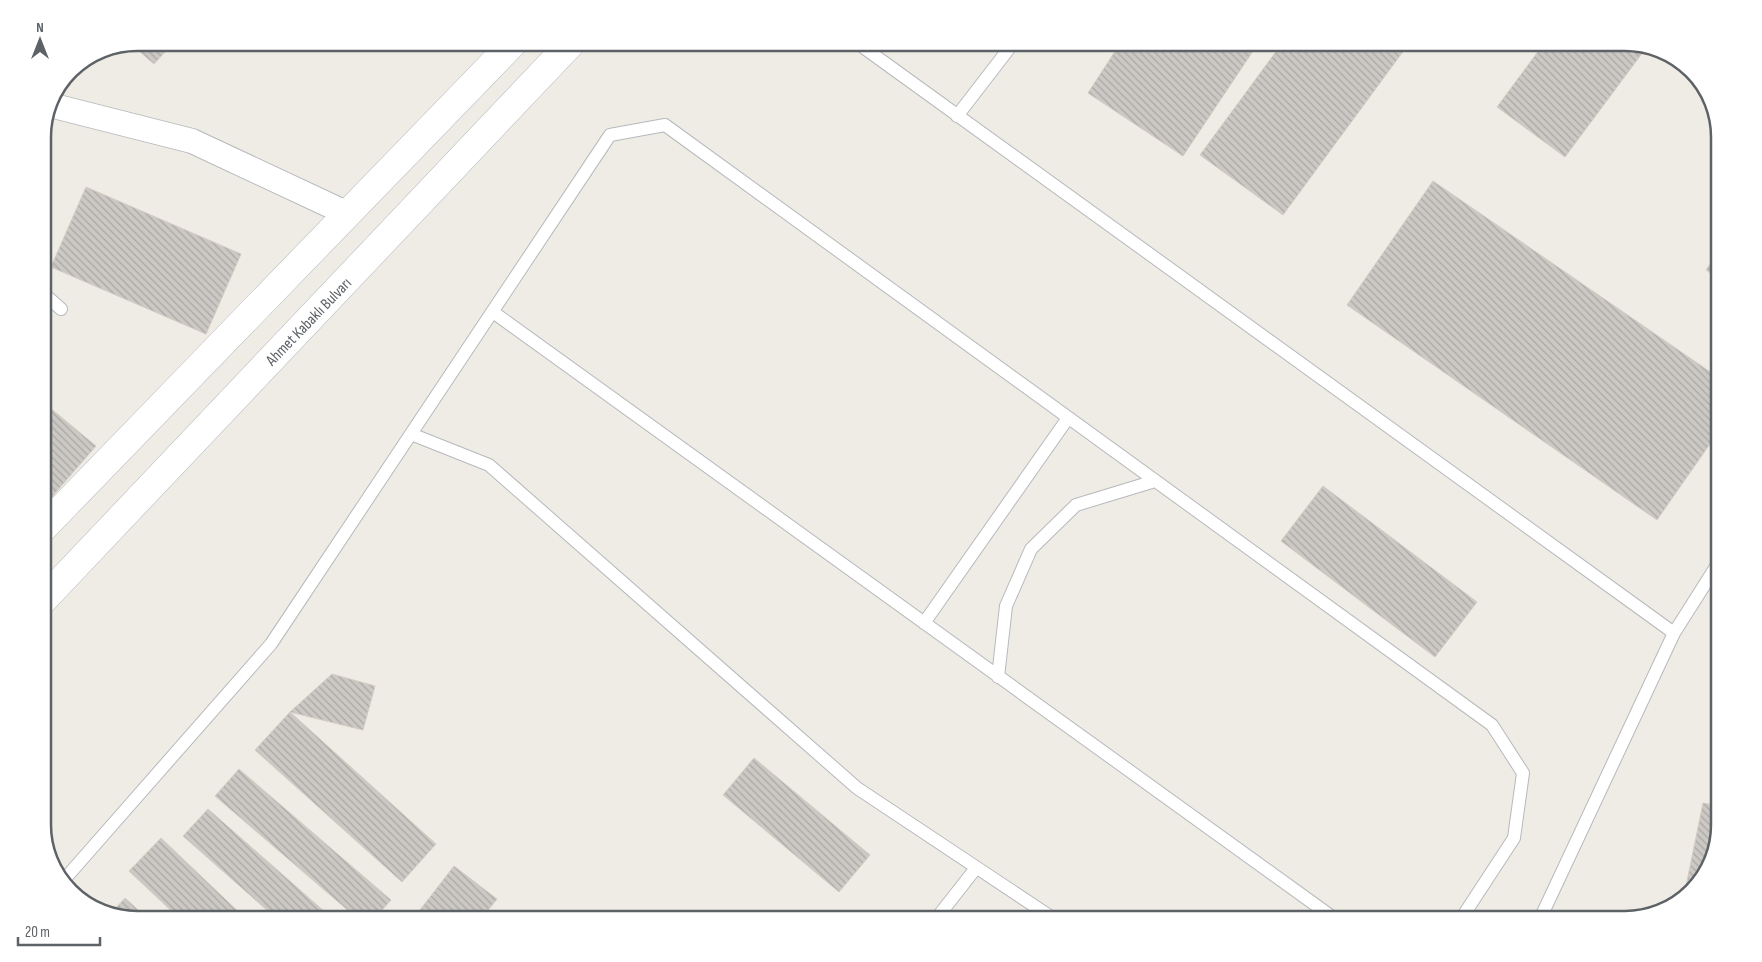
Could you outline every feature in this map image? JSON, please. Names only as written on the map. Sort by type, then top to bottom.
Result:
[{"type":"main road","points":[[51,520],[505,51]]},
{"type":"main road","name":"Ahmet Kabaklı Bulvarı","points":[[51,592],[563,51]]},
{"type":"street","points":[[57,107],[192,141],[348,214]]},
{"type":"lane","points":[[868,51],[1674,633]]},
{"type":"lane","points":[[957,116],[1007,51]]},
{"type":"lane","points":[[68,875],[271,644],[610,135],[665,125],[1492,725],[1523,773],[1514,838],[1467,911]]},
{"type":"lane","points":[[51,300],[61,309]]},
{"type":"lane","points":[[493,312],[1323,911]]},
{"type":"lane","points":[[924,623],[1068,418]]},
{"type":"lane","points":[[412,434],[489,465],[857,788],[1040,911]]},
{"type":"lane","points":[[998,676],[1006,606],[1031,549],[1076,505],[1155,481]]},
{"type":"lane","points":[[1544,911],[1674,633],[1711,578]]},
{"type":"lane","points":[[943,911],[976,868]]},
{"type":"building","points":[[139,51],[166,51],[154,64]]},
{"type":"building","points":[[1115,51],[1253,51],[1183,156],[1088,93]]},
{"type":"building","points":[[1276,51],[1403,51],[1283,215],[1200,155]]},
{"type":"building","points":[[1538,51],[1625,51],[1642,53],[1565,157],[1497,107]]},
{"type":"building","points":[[1433,181],[1711,372],[1711,442],[1657,520],[1347,305]]},
{"type":"building","points":[[86,187],[241,254],[206,334],[51,267]]},
{"type":"building","points":[[1711,263],[1711,273],[1706,270]]},
{"type":"building","points":[[51,409],[96,446],[51,498]]},
{"type":"building","points":[[1323,486],[1477,602],[1435,657],[1281,541]]},
{"type":"building","points":[[332,674],[375,686],[363,730],[290,712]]},
{"type":"building","points":[[290,712],[436,844],[402,882],[255,750]]},
{"type":"building","points":[[754,758],[870,855],[839,892],[723,795]]},
{"type":"building","points":[[239,769],[391,900],[381,911],[349,911],[215,796]]},
{"type":"building","points":[[1703,803],[1711,804],[1711,825],[1706,852],[1696,873],[1687,883]]},
{"type":"building","points":[[208,809],[324,911],[268,911],[183,836]]},
{"type":"building","points":[[161,838],[238,911],[172,911],[129,871]]},
{"type":"building","points":[[454,866],[497,899],[487,911],[419,911]]},
{"type":"building","points":[[125,898],[139,911],[126,910],[116,908]]}]
